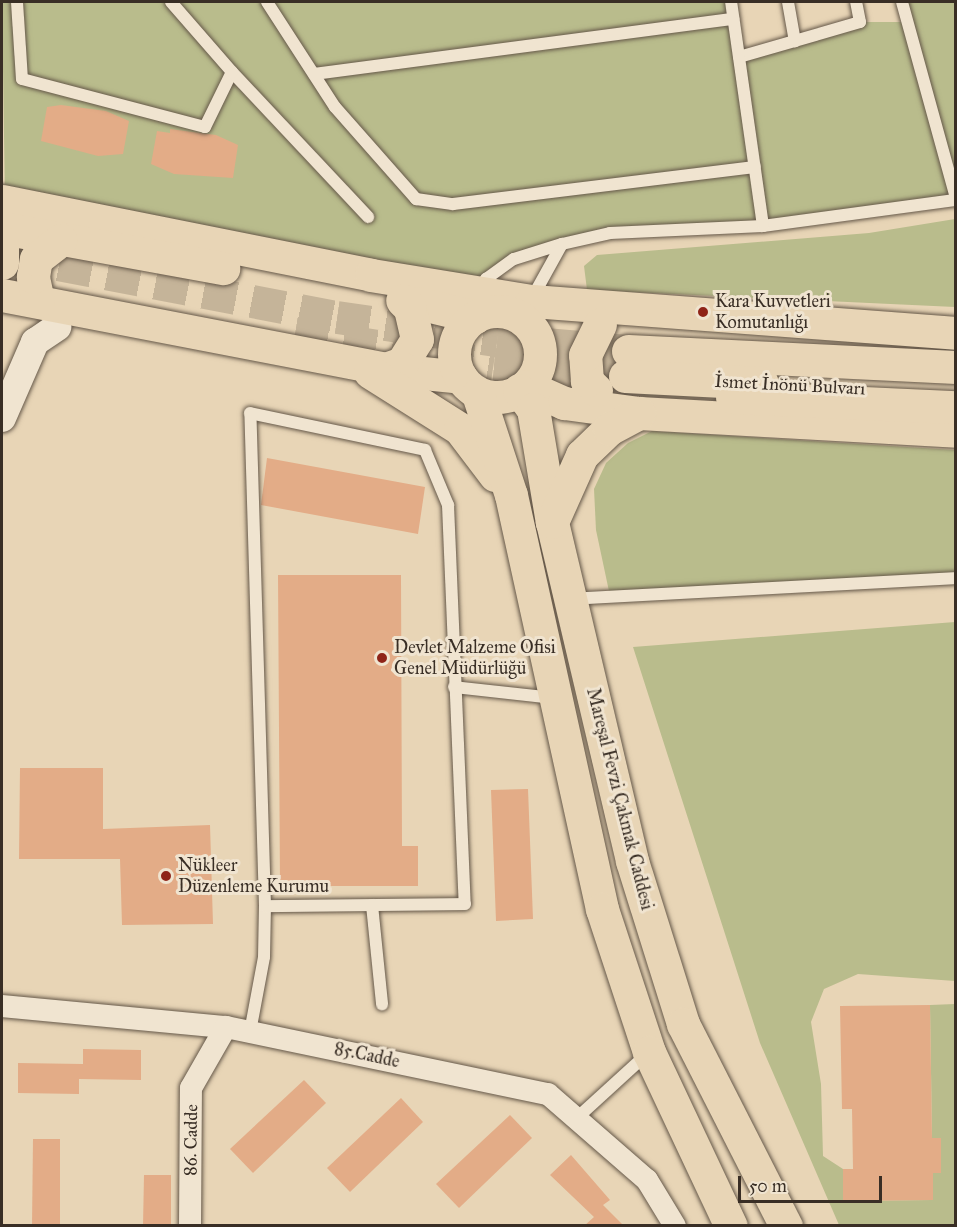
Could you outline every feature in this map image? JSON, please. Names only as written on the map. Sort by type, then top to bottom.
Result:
[{"type":"main road","points":[[2,201],[479,308]]},
{"type":"main road","points":[[2,228],[402,300],[526,313],[600,324],[956,346]]},
{"type":"main road","points":[[47,314],[33,277],[36,259],[60,240]]},
{"type":"main road","points":[[2,242],[2,263]]},
{"type":"main road","points":[[2,295],[47,314]]},
{"type":"main road","points":[[385,369],[402,363],[417,339],[410,308],[402,300]]},
{"type":"main road","points":[[479,308],[457,337],[454,351],[470,385],[511,495],[602,909],[649,1052],[731,1226]]},
{"type":"main road","points":[[526,313],[956,333]]},
{"type":"main road","points":[[526,313],[539,341],[539,366],[526,385]]},
{"type":"main road","points":[[2,315],[47,314],[350,361],[470,385],[497,397],[526,385],[956,407]]},
{"type":"main road","points":[[596,390],[587,381],[585,355],[600,324]]},
{"type":"main road","points":[[350,361],[460,429],[511,495]]},
{"type":"main road","name":"İsmet İnönü Bulvarı","points":[[956,367],[627,364],[956,393]]},
{"type":"main road","points":[[526,385],[564,403],[639,414],[956,431]]},
{"type":"main road","name":"Mareşal Fevzi Çakmak Caddesi","points":[[526,385],[538,427],[552,522],[569,599],[632,861],[683,1024],[786,1226]]},
{"type":"main road","points":[[552,522],[582,455],[609,429],[639,414]]},
{"type":"street","points":[[2,418],[47,314]]},
{"type":"street","name":"85.Cadde","points":[[2,1006],[226,1027],[548,1094],[578,1117],[647,1180],[675,1226]]},
{"type":"street","name":"86. Cadde","points":[[190,1226],[191,1088],[226,1027]]},
{"type":"lane","points":[[17,2],[22,79],[205,127],[232,72]]},
{"type":"lane","points":[[171,2],[232,72],[368,217]]},
{"type":"lane","points":[[267,2],[335,107],[416,199],[453,204],[755,167]]},
{"type":"lane","points":[[730,2],[763,226]]},
{"type":"lane","points":[[788,2],[795,41]]},
{"type":"lane","points":[[739,57],[860,22],[856,2]]},
{"type":"lane","points":[[479,308],[486,279],[514,259],[562,244],[610,233],[763,226],[956,199],[902,2]]},
{"type":"lane","points":[[314,74],[733,19]]},
{"type":"lane","points":[[526,313],[562,244]]},
{"type":"lane","points":[[250,1032],[264,957],[265,906],[250,413],[425,450],[448,505],[465,904],[265,906]]},
{"type":"lane","points":[[569,599],[956,578]]},
{"type":"lane","points":[[454,687],[556,699]]},
{"type":"lane","points":[[372,905],[382,1004]]},
{"type":"lane","points":[[578,1117],[649,1052]]},
{"type":"green space","points":[[2,2],[731,2],[739,57],[860,22],[905,22],[902,2],[955,2],[955,200],[763,226],[610,233],[514,259],[486,279],[5,202]]},
{"type":"green space","points":[[955,219],[955,307],[587,290],[584,266],[597,255],[869,233]]},
{"type":"green space","points":[[652,431],[955,450],[955,578],[610,596],[596,530],[594,489],[606,463],[628,443]]},
{"type":"green space","points":[[955,622],[955,981],[858,974],[824,989],[811,1022],[821,1084],[823,1156],[843,1169],[843,1201],[932,1200],[933,1173],[941,1172],[941,1139],[932,1138],[930,1005],[955,1004],[955,1225],[839,1225],[760,1043],[633,647]]},
{"type":"building","points":[[61,105],[106,111],[129,121],[123,154],[98,156],[41,141],[47,107]]},
{"type":"building","points":[[170,129],[216,135],[238,145],[233,178],[174,174],[151,164],[157,131],[170,133]]},
{"type":"building","points":[[267,458],[425,487],[418,534],[261,505]]},
{"type":"building","points":[[278,575],[401,575],[402,846],[418,846],[418,886],[280,886]]},
{"type":"building","points":[[20,768],[103,768],[103,829],[210,825],[213,924],[122,925],[120,859],[19,859]]},
{"type":"building","points":[[528,789],[533,919],[496,921],[491,790]]},
{"type":"building","points":[[930,1005],[932,1138],[941,1138],[941,1173],[933,1173],[933,1200],[843,1201],[843,1169],[853,1169],[852,1109],[842,1109],[840,1006]]},
{"type":"building","points":[[83,1049],[141,1050],[141,1080],[79,1079],[79,1094],[18,1093],[18,1063],[83,1064]]},
{"type":"building","points":[[304,1080],[326,1103],[253,1173],[230,1149]]},
{"type":"building","points":[[401,1098],[423,1122],[350,1192],[327,1168]]},
{"type":"building","points":[[510,1115],[532,1138],[459,1208],[436,1184]]},
{"type":"building","points":[[33,1139],[60,1139],[60,1226],[32,1226]]},
{"type":"building","points":[[571,1155],[610,1200],[603,1205],[624,1226],[584,1226],[594,1217],[550,1175]]},
{"type":"building","points":[[144,1175],[171,1175],[171,1226],[143,1226]]},
{"type":"tunnel","points":[[11,255],[337,317],[497,340],[628,351]]},
{"type":"tunnel","points":[[295,333],[494,364],[625,376]]},
{"type":"place","name":"Kara Kuvvetleri Komutanlığı","points":[[703,312]]},
{"type":"place","name":"Devlet Malzeme Ofisi Genel Müdürlüğü","points":[[382,658]]},
{"type":"place","name":"Nükleer Düzenleme Kurumu","points":[[166,876]]}]
